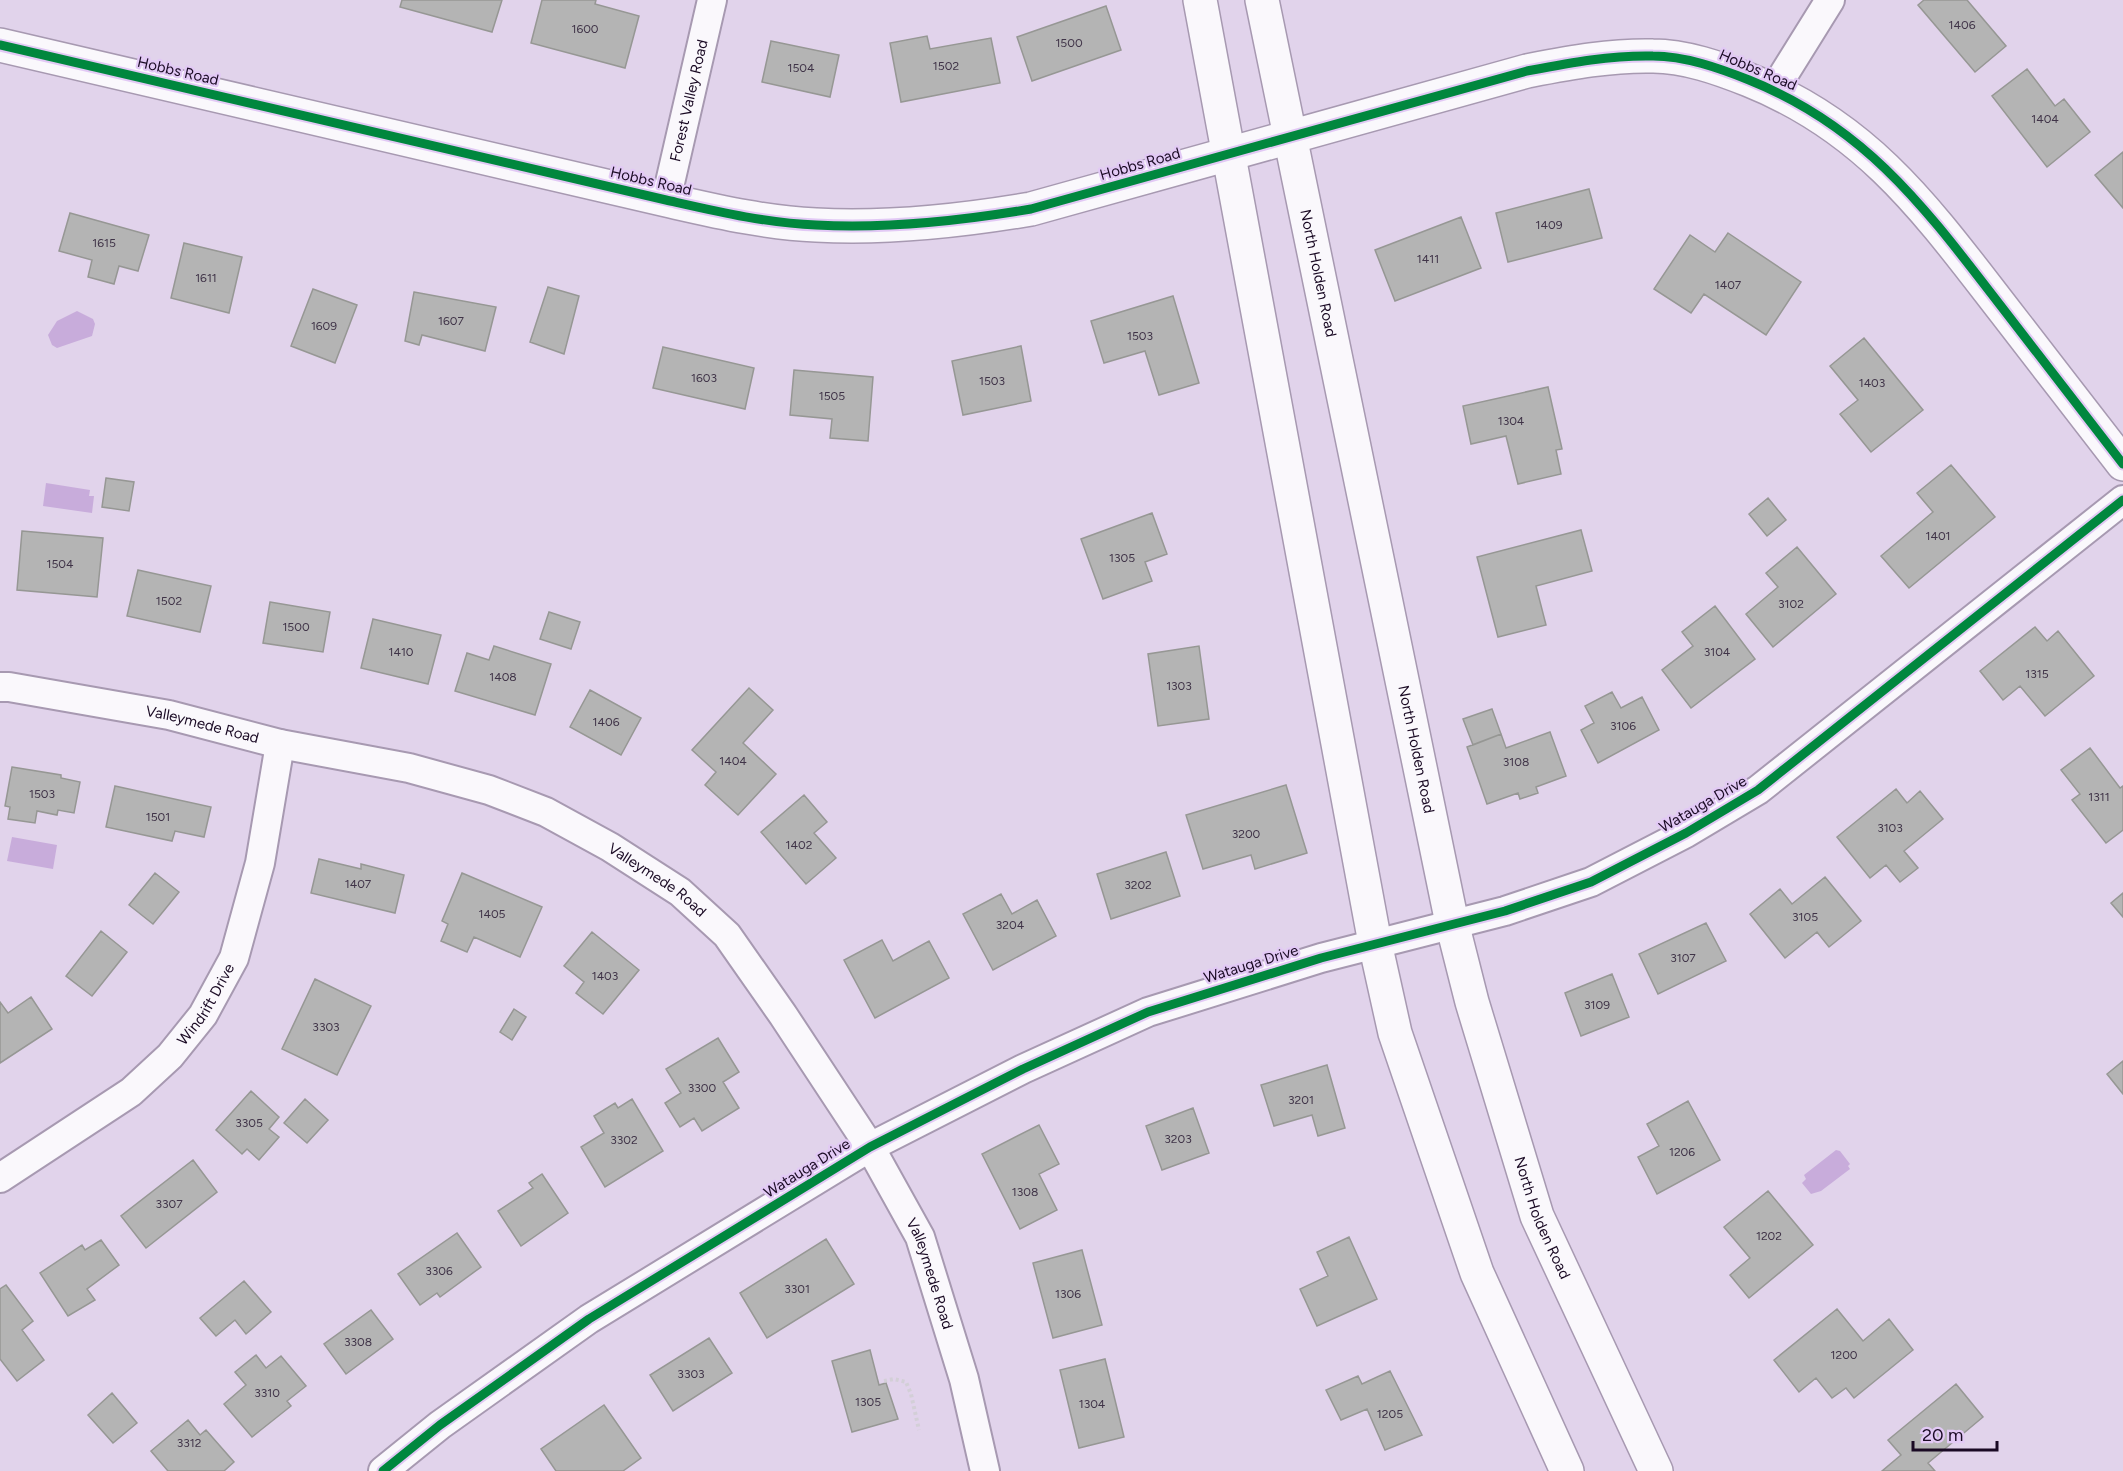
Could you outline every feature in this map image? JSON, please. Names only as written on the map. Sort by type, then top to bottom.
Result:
[{"type":"main road","points":[[1200,0],[1375,943],[1395,1033],[1478,1273],[1567,1471]]},
{"type":"main road","name":"North Holden Road","points":[[1262,0],[1452,923],[1472,1002],[1537,1216],[1656,1471]]},
{"type":"main road","name":"Hobbs Road","points":[[0,45],[666,200],[739,216],[815,225],[948,221],[1031,209],[1527,71],[1597,58],[1655,56],[1700,63],[1774,90],[1827,119],[1884,164],[1910,191],[2123,464]]},
{"type":"street","name":"Forest Valley Road","points":[[666,200],[712,0]]},
{"type":"street","points":[[1774,90],[1830,0]]},
{"type":"street","name":"Watauga Drive","points":[[383,1471],[440,1425],[589,1319],[870,1147],[1023,1069],[1148,1012],[1375,943],[1505,911],[1591,882],[1686,833],[1758,790],[2123,500]]},
{"type":"street","name":"Valleymede Road","points":[[0,687],[169,715],[280,744],[409,768],[498,794],[555,817],[610,847],[680,892],[727,935],[870,1147],[920,1237],[964,1379],[985,1471]]},
{"type":"street","name":"Windrift Drive","points":[[0,1178],[131,1092],[170,1056],[202,1015],[234,958],[260,863],[280,744]]},
{"type":"path","points":[[884,1381],[894,1379],[906,1382],[919,1430]]},
{"type":"shaded area","points":[[77,311],[93,319],[95,324],[92,336],[57,348],[52,345],[48,335],[57,321]]},
{"type":"shaded area","points":[[46,483],[90,490],[89,496],[94,496],[92,513],[43,506]]},
{"type":"shaded area","points":[[12,837],[57,845],[53,869],[7,861]]},
{"type":"shaded area","points":[[1836,1150],[1840,1151],[1850,1164],[1848,1166],[1850,1169],[1821,1191],[1811,1194],[1802,1183],[1806,1179],[1804,1175]]},
{"type":"building","points":[[402,0],[502,0],[492,32],[400,7]]},
{"type":"building","points":[[542,0],[596,0],[595,4],[639,16],[625,68],[531,43]]},
{"type":"building","points":[[1924,0],[1967,0],[2006,46],[1975,72],[1918,5]]},
{"type":"building","points":[[1106,6],[1121,50],[1032,81],[1017,37]]},
{"type":"building","points":[[927,36],[930,49],[991,38],[1000,83],[901,102],[890,43]]},
{"type":"building","points":[[771,41],[839,55],[830,97],[762,82]]},
{"type":"building","points":[[2027,69],[2055,106],[2064,99],[2090,132],[2047,167],[1992,96]]},
{"type":"building","points":[[2123,152],[2123,208],[2095,175]]},
{"type":"building","points":[[1589,189],[1602,238],[1508,262],[1496,213]]},
{"type":"building","points":[[70,213],[149,235],[138,271],[119,266],[114,284],[88,277],[92,260],[59,251]]},
{"type":"building","points":[[1461,217],[1481,268],[1395,301],[1375,250]]},
{"type":"building","points":[[1728,233],[1801,282],[1766,335],[1704,294],[1691,313],[1654,289],[1690,235],[1715,252]]},
{"type":"building","points":[[184,243],[242,257],[229,313],[171,298]]},
{"type":"building","points":[[548,287],[579,296],[564,354],[530,342]]},
{"type":"building","points":[[313,289],[357,305],[335,363],[291,346]]},
{"type":"building","points":[[414,292],[496,307],[485,351],[422,335],[419,345],[405,341]]},
{"type":"building","points":[[1173,296],[1199,383],[1159,395],[1145,351],[1104,363],[1091,321]]},
{"type":"building","points":[[1864,338],[1923,410],[1871,452],[1840,414],[1858,400],[1830,366]]},
{"type":"building","points":[[1021,346],[1031,401],[963,415],[952,361]]},
{"type":"building","points":[[663,347],[754,368],[745,409],[653,388]]},
{"type":"building","points":[[794,370],[873,377],[868,441],[830,438],[832,419],[790,415]]},
{"type":"building","points":[[1548,387],[1562,449],[1556,450],[1561,474],[1518,484],[1506,436],[1471,444],[1463,406]]},
{"type":"building","points":[[1951,465],[1995,517],[1909,588],[1881,556],[1933,512],[1917,493]]},
{"type":"building","points":[[106,478],[134,482],[129,511],[102,507]]},
{"type":"building","points":[[1768,498],[1786,520],[1767,536],[1749,514]]},
{"type":"building","points":[[1152,513],[1167,554],[1145,562],[1152,581],[1103,599],[1081,539]]},
{"type":"building","points":[[1581,530],[1592,571],[1536,586],[1546,625],[1498,637],[1477,557]]},
{"type":"building","points":[[22,531],[103,538],[97,597],[17,590]]},
{"type":"building","points":[[1797,547],[1836,594],[1773,647],[1746,614],[1778,587],[1766,573]]},
{"type":"building","points":[[138,570],[211,586],[200,632],[127,616]]},
{"type":"building","points":[[270,602],[330,612],[323,652],[263,643]]},
{"type":"building","points":[[1715,606],[1755,659],[1691,708],[1662,670],[1693,646],[1682,632]]},
{"type":"building","points":[[549,612],[580,622],[571,649],[540,639]]},
{"type":"building","points":[[373,619],[441,635],[428,684],[361,668]]},
{"type":"building","points":[[2035,627],[2047,641],[2058,631],[2094,676],[2045,716],[2020,686],[2003,700],[1980,671]]},
{"type":"building","points":[[494,646],[551,664],[535,715],[455,691],[467,653],[489,660]]},
{"type":"building","points":[[1199,646],[1209,719],[1158,726],[1148,654]]},
{"type":"building","points":[[749,688],[773,710],[743,743],[776,774],[738,815],[705,785],[716,772],[692,750]]},
{"type":"building","points":[[590,690],[641,718],[621,755],[570,727]]},
{"type":"building","points":[[1612,692],[1621,708],[1642,697],[1659,730],[1598,763],[1581,730],[1594,723],[1585,706]]},
{"type":"building","points":[[1492,709],[1501,734],[1473,745],[1463,719]]},
{"type":"building","points":[[1550,732],[1566,776],[1536,787],[1538,793],[1520,799],[1518,793],[1487,804],[1467,747],[1501,734],[1506,748]]},
{"type":"building","points":[[2090,748],[2120,788],[2123,786],[2123,830],[2106,843],[2072,800],[2080,794],[2061,770]]},
{"type":"building","points":[[12,767],[61,775],[61,778],[80,782],[74,813],[58,810],[57,815],[37,811],[35,823],[8,819],[10,807],[5,806]]},
{"type":"building","points":[[1286,785],[1307,853],[1255,869],[1251,855],[1203,869],[1186,815]]},
{"type":"building","points":[[115,786],[211,807],[204,837],[175,831],[172,841],[106,827]]},
{"type":"building","points":[[1896,789],[1907,803],[1920,791],[1943,819],[1904,851],[1918,868],[1900,882],[1886,865],[1870,878],[1837,837]]},
{"type":"building","points":[[804,795],[827,822],[814,833],[836,858],[806,884],[761,832]]},
{"type":"building","points":[[1166,852],[1180,896],[1111,919],[1097,874]]},
{"type":"building","points":[[319,859],[361,869],[361,864],[404,875],[395,913],[311,893]]},
{"type":"building","points":[[155,873],[179,892],[153,924],[129,905]]},
{"type":"building","points":[[462,873],[542,907],[520,957],[474,937],[467,952],[441,941],[448,924],[442,921]]},
{"type":"building","points":[[1825,877],[1861,921],[1829,947],[1817,932],[1785,958],[1750,914],[1780,889],[1792,904]]},
{"type":"building","points":[[2123,893],[2123,917],[2111,903]]},
{"type":"building","points":[[1001,894],[1012,914],[1037,900],[1056,936],[993,970],[963,914]]},
{"type":"building","points":[[1706,923],[1726,961],[1658,994],[1639,954]]},
{"type":"building","points":[[101,931],[127,952],[92,996],[66,976]]},
{"type":"building","points":[[592,932],[639,970],[603,1014],[576,993],[584,982],[564,966]]},
{"type":"building","points":[[882,940],[893,961],[929,941],[949,978],[875,1018],[844,960]]},
{"type":"building","points":[[1612,974],[1629,1017],[1581,1036],[1565,993]]},
{"type":"building","points":[[315,979],[371,1006],[337,1075],[282,1049]]},
{"type":"building","points":[[31,997],[52,1029],[0,1063],[0,1002],[8,1013]]},
{"type":"building","points":[[514,1009],[526,1017],[512,1040],[500,1032]]},
{"type":"building","points":[[718,1038],[739,1072],[723,1082],[739,1108],[702,1131],[694,1118],[680,1127],[665,1103],[681,1093],[666,1069]]},
{"type":"building","points":[[2123,1061],[2123,1094],[2107,1074]]},
{"type":"building","points":[[1327,1065],[1345,1128],[1318,1136],[1312,1115],[1274,1126],[1261,1085]]},
{"type":"building","points":[[251,1091],[279,1117],[269,1129],[279,1137],[259,1160],[247,1149],[242,1154],[216,1130]]},
{"type":"building","points":[[305,1099],[328,1120],[307,1143],[284,1123]]},
{"type":"building","points":[[632,1099],[663,1151],[605,1187],[581,1147],[604,1133],[594,1116],[615,1103],[618,1108]]},
{"type":"building","points":[[1688,1101],[1720,1160],[1657,1194],[1638,1157],[1659,1146],[1647,1124]]},
{"type":"building","points":[[1193,1108],[1209,1153],[1162,1170],[1146,1126]]},
{"type":"building","points":[[1039,1125],[1059,1164],[1039,1174],[1057,1210],[1020,1229],[982,1154]]},
{"type":"building","points":[[193,1160],[217,1192],[146,1248],[121,1216]]},
{"type":"building","points":[[542,1174],[568,1213],[521,1246],[498,1211],[533,1188],[529,1183]]},
{"type":"building","points":[[1768,1191],[1813,1245],[1749,1298],[1730,1275],[1750,1258],[1724,1227]]},
{"type":"building","points":[[457,1233],[481,1267],[440,1297],[437,1293],[420,1305],[398,1274]]},
{"type":"building","points":[[1349,1237],[1377,1299],[1317,1326],[1300,1289],[1328,1276],[1317,1252]]},
{"type":"building","points":[[826,1239],[854,1284],[767,1338],[740,1293]]},
{"type":"building","points":[[101,1240],[119,1265],[87,1289],[95,1300],[68,1316],[40,1273],[82,1245],[85,1250]]},
{"type":"building","points":[[1082,1250],[1102,1325],[1053,1338],[1033,1263]]},
{"type":"building","points":[[244,1281],[271,1312],[246,1334],[235,1320],[216,1336],[200,1318]]},
{"type":"building","points":[[6,1285],[33,1321],[22,1330],[44,1360],[17,1381],[0,1359],[0,1289]]},
{"type":"building","points":[[1837,1309],[1863,1341],[1889,1319],[1913,1350],[1854,1398],[1846,1388],[1832,1398],[1816,1378],[1799,1392],[1774,1360]]},
{"type":"building","points":[[371,1310],[393,1339],[346,1374],[324,1344]]},
{"type":"building","points":[[709,1338],[732,1373],[673,1411],[650,1375]]},
{"type":"building","points":[[870,1350],[879,1385],[886,1383],[898,1419],[852,1432],[832,1361]]},
{"type":"building","points":[[256,1355],[266,1368],[281,1356],[306,1386],[287,1401],[291,1406],[252,1437],[224,1404],[246,1385],[235,1372]]},
{"type":"building","points":[[1105,1359],[1124,1437],[1079,1448],[1060,1370]]},
{"type":"building","points":[[1390,1371],[1422,1435],[1385,1450],[1367,1409],[1341,1420],[1326,1390],[1358,1376],[1362,1384]]},
{"type":"building","points":[[1956,1384],[1983,1417],[1928,1463],[1935,1471],[1882,1471],[1901,1455],[1888,1440]]},
{"type":"building","points":[[112,1393],[137,1423],[113,1443],[88,1415]]},
{"type":"building","points":[[604,1405],[641,1458],[623,1471],[556,1471],[541,1449]]},
{"type":"building","points":[[188,1420],[200,1435],[206,1430],[234,1462],[224,1471],[168,1471],[151,1451]]},
{"type":"cycle path","points":[[0,45],[740,216],[797,224],[843,226],[924,223],[1031,209],[1527,71],[1605,58],[1637,56],[1690,60],[1749,80],[1791,100],[1829,122],[1893,176],[1949,239],[2123,464]]},
{"type":"cycle path","points":[[383,1471],[440,1425],[589,1319],[870,1147],[1023,1069],[1148,1012],[1321,958],[1505,911],[1591,882],[1686,833],[1758,790],[2123,500]]}]
